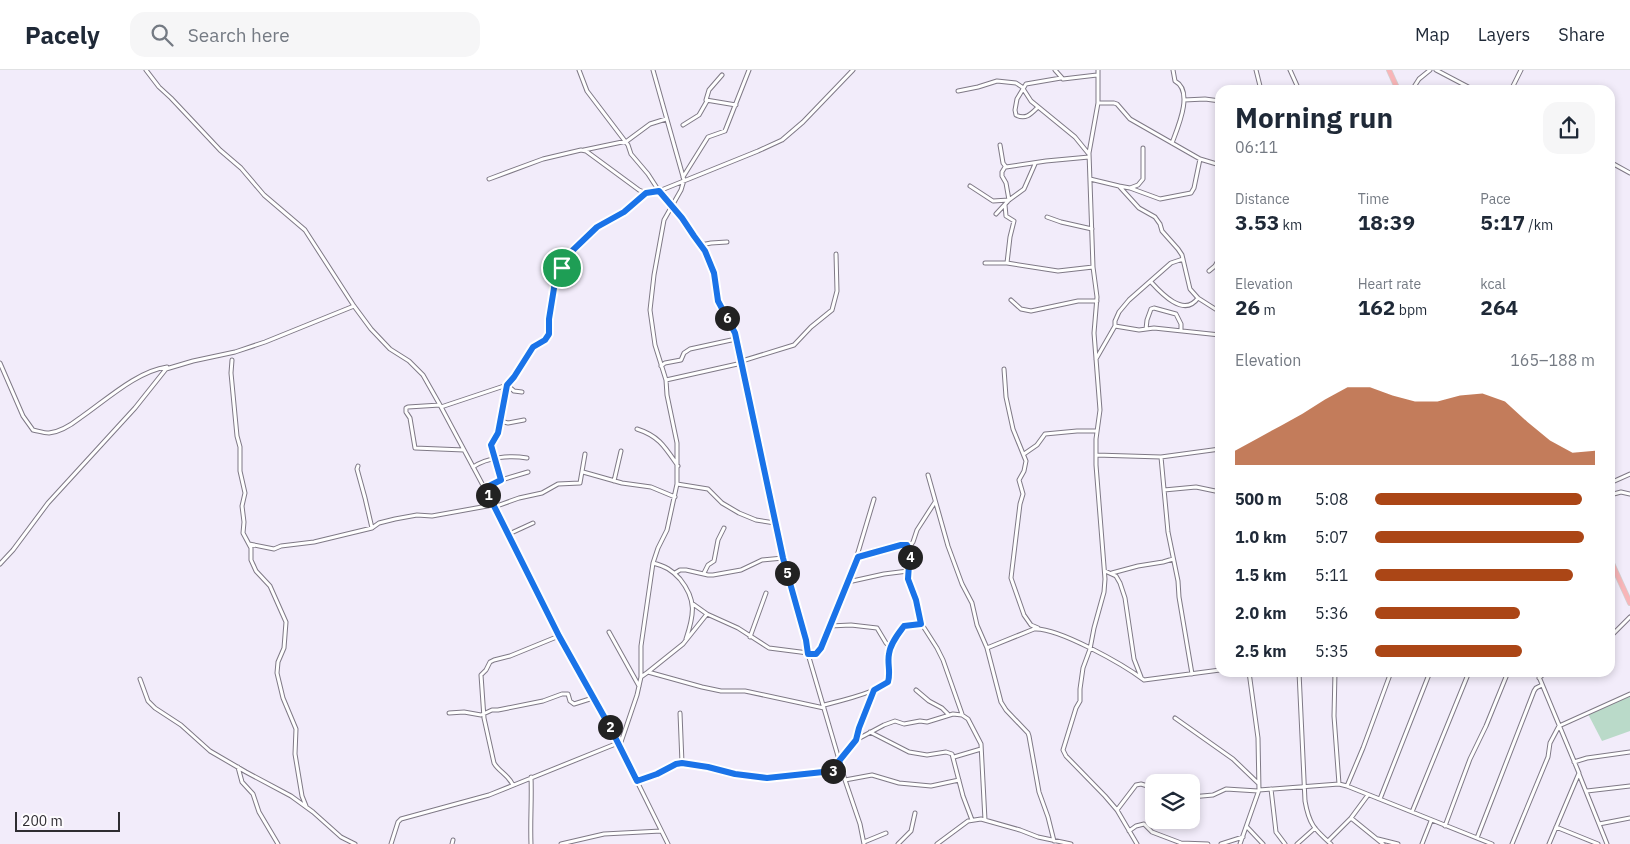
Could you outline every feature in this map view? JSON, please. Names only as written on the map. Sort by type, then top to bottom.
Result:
[{"type":"main road","points":[[1389,70],[1396,85]]},
{"type":"main road","points":[[1615,570],[1630,603]]},
{"type":"street","points":[[146,70],[159,88],[171,98],[220,150],[241,168],[264,195],[305,230],[371,329],[390,349],[409,361],[423,375],[509,534],[559,636],[619,744],[668,844]]},
{"type":"street","points":[[579,70],[587,91],[628,145],[631,154],[682,218],[708,257],[714,273],[718,301],[732,326],[736,339],[783,558],[806,640],[808,654],[839,761],[860,824],[864,843],[886,832]]},
{"type":"street","points":[[653,70],[683,179]]},
{"type":"street","points":[[619,744],[639,686],[641,677],[641,646],[653,563],[667,530],[677,484],[677,443],[667,395],[666,380],[655,345],[650,310],[664,220],[681,190],[683,179],[708,137],[725,131],[749,70]]},
{"type":"street","points":[[583,150],[632,187],[646,193],[659,191],[683,179],[782,140],[803,122],[853,70]]},
{"type":"street","points":[[1056,70],[1061,78]]},
{"type":"street","points":[[1098,70],[1098,103],[1089,155],[1093,268],[1097,301],[1094,333],[1100,414],[1096,431],[1096,455],[1099,514],[1106,571],[1104,592],[1090,649],[1083,668],[1080,702],[1071,722],[1063,753],[1117,810],[1137,844]]},
{"type":"street","points":[[1172,143],[1182,114],[1184,100],[1183,88],[1175,80],[1173,70]]},
{"type":"street","points":[[1256,70],[1260,85]]},
{"type":"street","points":[[1290,70],[1297,85]]},
{"type":"street","points":[[1415,85],[1419,79],[1430,70]]},
{"type":"street","points":[[1436,70],[1464,85]]},
{"type":"street","points":[[1514,85],[1521,70]]},
{"type":"street","points":[[683,125],[699,115],[707,101],[709,90],[722,75]]},
{"type":"street","points":[[1038,107],[1028,116],[1023,117],[1016,115],[1014,110],[1023,88],[1029,83],[1061,78],[1097,76]]},
{"type":"street","points":[[958,92],[1001,81],[1016,83],[1023,88],[1031,101],[1076,137],[1089,155]]},
{"type":"street","points":[[1184,100],[1215,100]]},
{"type":"street","points":[[707,101],[736,104]]},
{"type":"street","points":[[1098,103],[1117,104],[1130,119],[1200,159],[1215,164]]},
{"type":"street","points":[[489,179],[543,160],[630,139],[654,123],[666,119]]},
{"type":"street","points":[[1000,145],[1005,167],[1002,175],[1006,183],[1009,200]]},
{"type":"street","points":[[1130,188],[1138,185],[1143,179],[1142,148]]},
{"type":"street","points":[[1005,167],[1089,155]]},
{"type":"street","points":[[1090,179],[1130,188],[1160,199],[1191,193],[1194,188],[1200,159]]},
{"type":"street","points":[[996,214],[1009,200],[1024,189],[1035,163]]},
{"type":"street","points":[[1615,165],[1630,173]]},
{"type":"street","points":[[970,186],[993,201],[1009,200]]},
{"type":"street","points":[[1119,186],[1135,204],[1158,220],[1162,232],[1178,249],[1183,259],[1190,289],[1198,298],[1215,309]]},
{"type":"street","points":[[501,480],[491,445],[498,433],[507,385],[533,347],[545,340],[549,334],[549,319],[555,282],[572,251],[597,227],[624,212],[646,193]]},
{"type":"street","points":[[1005,205],[1006,216],[1014,221],[1007,263]]},
{"type":"street","points":[[1047,217],[1092,229]]},
{"type":"street","points":[[701,245],[727,242]]},
{"type":"street","points":[[666,380],[742,362],[794,346],[811,327],[832,310],[838,292],[836,254]]},
{"type":"street","points":[[1096,359],[1115,326],[1118,312],[1171,263],[1183,259]]},
{"type":"street","points":[[985,263],[1007,263],[1058,271],[1093,268]]},
{"type":"street","points":[[1209,272],[1215,266]]},
{"type":"street","points":[[1151,282],[1165,297],[1182,305],[1194,303],[1198,298]]},
{"type":"street","points":[[1011,300],[1018,308],[1031,311],[1078,301],[1097,301]]},
{"type":"street","points":[[0,363],[23,416],[33,430],[47,433],[59,431],[73,424],[137,377],[158,368],[235,352],[354,306]]},
{"type":"street","points":[[1146,329],[1150,309],[1154,308],[1176,314],[1182,324],[1181,331]]},
{"type":"street","points":[[1115,326],[1139,330],[1152,328],[1215,334]]},
{"type":"street","points":[[661,366],[665,363],[681,360],[684,353],[690,349],[736,339]]},
{"type":"street","points":[[232,360],[231,373],[237,436],[240,448],[240,472],[244,481],[245,493],[242,506],[243,530],[256,571],[270,586],[286,622],[284,648],[277,673],[283,698],[296,729],[295,754],[302,796],[306,806]]},
{"type":"street","points":[[0,564],[13,550],[48,503],[170,367]]},
{"type":"street","points":[[1004,369],[1006,397],[1013,429],[1024,454],[1026,467],[1019,480],[1023,494],[1020,504],[1011,578],[1024,615],[1031,625],[1064,636],[1105,656],[1144,680],[1215,671]]},
{"type":"street","points":[[507,385],[514,391],[522,392]]},
{"type":"street","points":[[464,450],[415,448],[410,418],[406,408],[441,406],[507,385]]},
{"type":"street","points":[[500,421],[508,423],[524,420]]},
{"type":"street","points":[[637,429],[653,435],[659,440],[678,466]]},
{"type":"street","points":[[1024,454],[1037,445],[1045,434],[1096,431]]},
{"type":"street","points":[[1096,455],[1161,457],[1215,450]]},
{"type":"street","points":[[614,481],[622,451]]},
{"type":"street","points":[[249,544],[274,549],[281,546],[314,542],[372,528],[379,523],[394,519],[432,516],[494,506],[542,493],[558,484],[578,484],[581,480],[585,454]]},
{"type":"street","points":[[473,467],[480,462],[495,459],[507,457],[527,458]]},
{"type":"street","points":[[1161,457],[1168,532],[1192,674]]},
{"type":"street","points":[[358,466],[357,469],[366,498],[372,528]]},
{"type":"street","points":[[485,488],[501,480],[528,472]]},
{"type":"street","points":[[582,472],[614,481],[651,487],[675,497]]},
{"type":"street","points":[[1615,481],[1630,474]]},
{"type":"street","points":[[928,475],[948,546],[959,578],[972,603],[977,625],[987,648],[1001,702],[1028,733],[1039,792],[1056,842]]},
{"type":"street","points":[[677,484],[708,489],[722,503],[739,514],[756,520],[776,523]]},
{"type":"street","points":[[1164,490],[1196,487],[1215,491]]},
{"type":"street","points":[[1615,494],[1621,492],[1630,494]]},
{"type":"street","points":[[692,604],[707,614],[738,628],[769,648],[816,654],[830,626],[858,557],[874,498]]},
{"type":"street","points":[[935,502],[917,530],[909,547],[909,583],[916,600],[921,624],[943,660],[962,715]]},
{"type":"street","points":[[509,534],[533,522]]},
{"type":"street","points":[[704,574],[708,565],[714,561],[718,540],[724,528]]},
{"type":"street","points":[[858,557],[901,545],[909,547]]},
{"type":"street","points":[[675,573],[683,570],[713,575],[738,571],[750,567],[759,561],[783,558]]},
{"type":"street","points":[[1112,573],[1173,559]]},
{"type":"street","points":[[653,563],[668,567],[688,588],[692,604],[686,639]]},
{"type":"street","points":[[848,582],[908,571]]},
{"type":"street","points":[[1106,571],[1116,576],[1120,583],[1125,598],[1134,660],[1139,674],[1144,680]]},
{"type":"street","points":[[750,637],[766,593]]},
{"type":"street","points":[[641,677],[672,653],[707,614]]},
{"type":"street","points":[[1615,632],[1630,617]]},
{"type":"street","points":[[648,672],[668,679],[711,689],[728,692],[744,691],[824,707],[874,690],[888,682],[890,670],[888,655],[891,647],[904,626],[921,624]]},
{"type":"street","points":[[830,626],[851,625],[877,628],[886,643],[891,647]]},
{"type":"street","points":[[987,648],[1038,628]]},
{"type":"street","points":[[609,632],[639,686]]},
{"type":"street","points":[[513,785],[508,776],[494,764],[483,714],[481,675],[490,662],[559,636]]},
{"type":"street","points":[[1240,844],[1258,790],[1258,738],[1250,677]]},
{"type":"street","points":[[1299,677],[1305,787],[1308,815],[1314,828],[1330,843],[1368,795]]},
{"type":"street","points":[[1335,677],[1334,716],[1339,784]]},
{"type":"street","points":[[1347,786],[1389,677]]},
{"type":"street","points":[[1380,799],[1428,677]]},
{"type":"street","points":[[1412,812],[1466,677]]},
{"type":"street","points":[[1445,826],[1470,759],[1506,677]]},
{"type":"street","points":[[1539,678],[1587,791],[1607,844]]},
{"type":"street","points":[[140,679],[148,701],[155,708],[181,725],[210,751],[288,794],[306,806],[340,836],[355,844]]},
{"type":"street","points":[[1477,838],[1534,691],[1542,684]]},
{"type":"street","points":[[856,740],[874,690]]},
{"type":"street","points":[[916,690],[949,715]]},
{"type":"street","points":[[449,713],[464,712],[480,715],[492,710],[540,701],[564,693],[568,694],[570,701],[574,704],[593,698]]},
{"type":"street","points":[[1512,844],[1548,757],[1550,743],[1559,726],[1630,694]]},
{"type":"street","points":[[680,713],[682,763]]},
{"type":"street","points":[[839,761],[856,740],[892,722],[907,724],[920,721],[927,722],[949,715],[962,715],[968,719],[980,742],[985,820]]},
{"type":"street","points":[[1174,718],[1233,759],[1258,783]]},
{"type":"street","points":[[870,732],[909,752],[927,755],[946,752],[952,754],[972,820]]},
{"type":"street","points":[[391,844],[398,822],[402,820],[489,794],[619,744]]},
{"type":"street","points":[[954,757],[981,748]]},
{"type":"street","points":[[1574,762],[1587,758],[1630,752]]},
{"type":"street","points":[[637,781],[682,763],[735,774],[767,778],[842,770]]},
{"type":"street","points":[[238,767],[242,782],[253,794],[258,812],[278,844]]},
{"type":"street","points":[[1549,844],[1579,773]]},
{"type":"street","points":[[845,780],[872,775],[899,783],[931,786],[959,780]]},
{"type":"street","points":[[531,844],[532,817],[530,808],[532,776]]},
{"type":"street","points":[[1200,796],[1213,795],[1226,789],[1258,790],[1339,784],[1492,844]]},
{"type":"street","points":[[1117,810],[1136,785],[1145,785]]},
{"type":"street","points":[[1587,791],[1630,786]]},
{"type":"street","points":[[1271,789],[1276,832],[1285,844]]},
{"type":"street","points":[[898,844],[911,831],[915,813]]},
{"type":"street","points":[[1350,818],[1378,838],[1383,844]]},
{"type":"street","points":[[1599,824],[1630,818]]},
{"type":"street","points":[[937,844],[972,820],[985,820],[1038,837],[1071,844]]},
{"type":"street","points":[[1422,844],[1431,821]]},
{"type":"street","points":[[1129,831],[1136,826],[1144,824],[1152,832],[1181,843],[1208,844]]},
{"type":"street","points":[[1247,827],[1263,844]]},
{"type":"street","points":[[1556,827],[1598,844]]},
{"type":"street","points":[[1297,844],[1314,828]]},
{"type":"street","points":[[561,844],[604,834],[661,830]]},
{"type":"street","points":[[1221,844],[1243,836]]},
{"type":"street","points":[[1378,838],[1398,844]]},
{"type":"green space","points":[[1630,696],[1630,731],[1602,741],[1588,714]]},
{"type":"route","points":[[659,191],[682,218],[705,251],[714,273],[718,301],[735,333],[783,558],[806,640],[808,654],[816,654],[821,648],[858,557],[901,545],[909,547],[908,579],[916,600],[921,624],[904,626],[891,647],[888,655],[890,677],[886,684],[874,690],[859,728],[858,736],[839,761],[842,770],[767,778],[735,774],[682,763],[637,781],[611,729],[559,636],[485,488],[501,480],[491,445],[498,433],[507,385],[533,347],[545,340],[549,334],[549,319],[555,282],[562,268],[572,251],[597,227],[624,212],[646,193],[659,191]]}]
